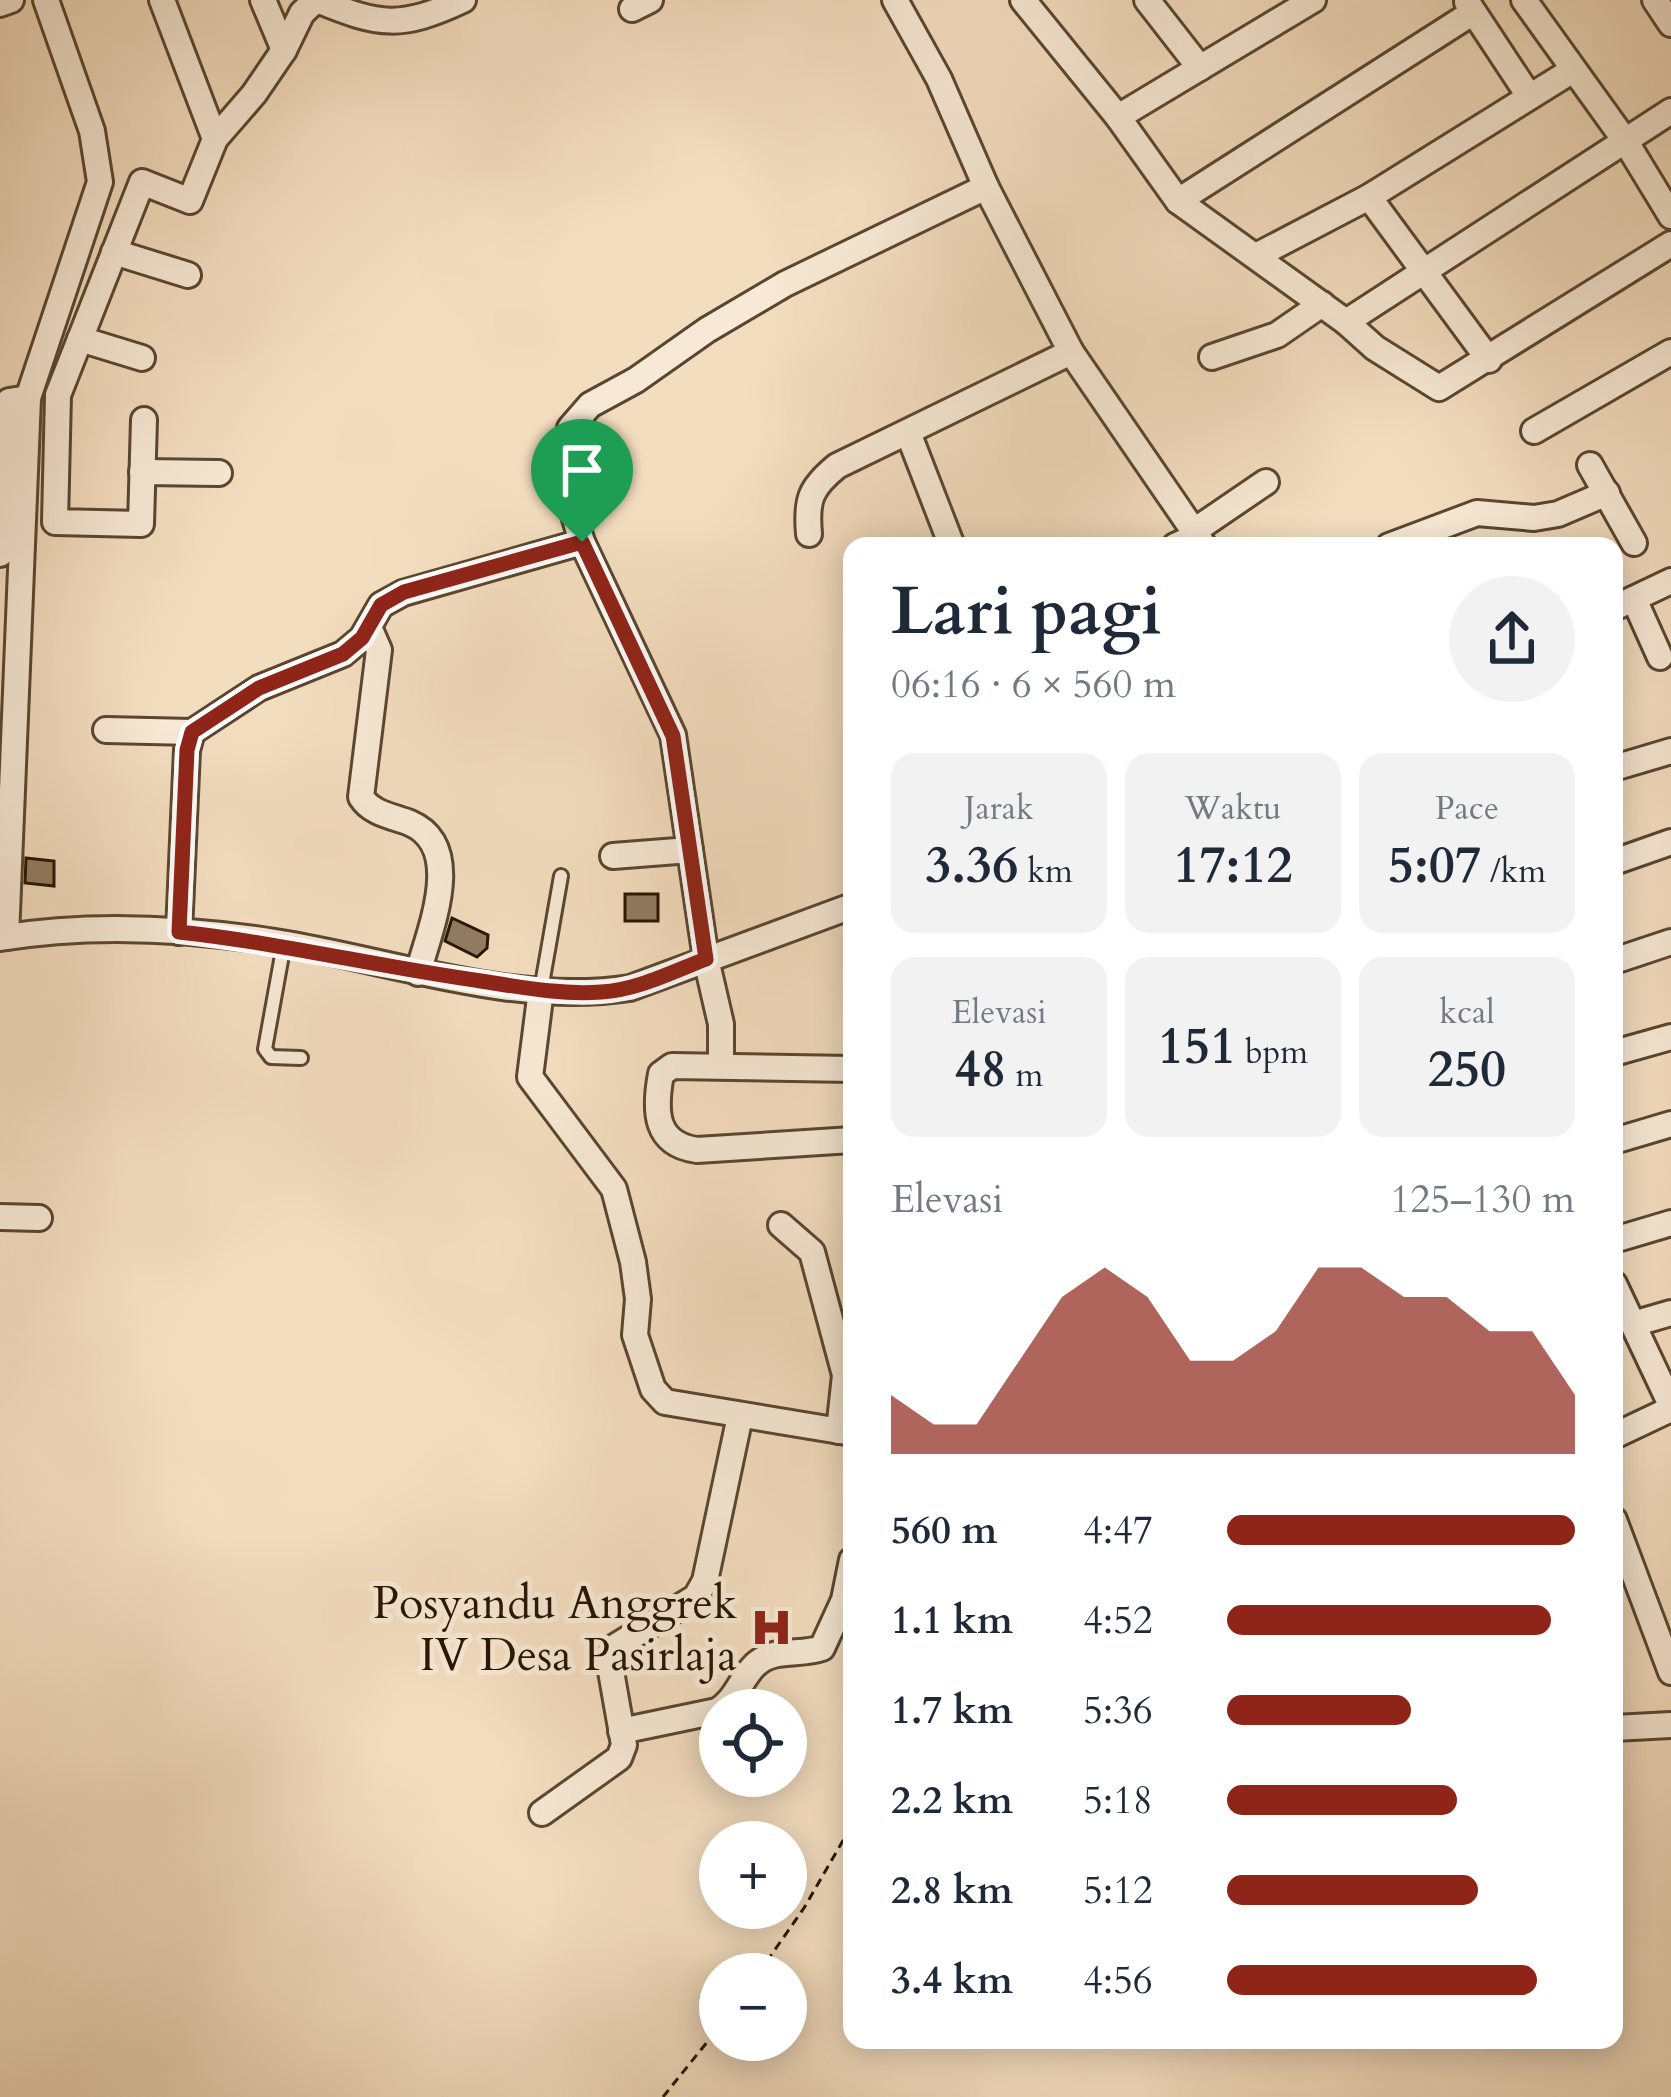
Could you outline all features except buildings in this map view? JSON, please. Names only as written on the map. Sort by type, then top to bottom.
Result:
[{"type":"street","points":[[0,4],[11,0]]},
{"type":"street","points":[[46,0],[92,131],[100,182],[28,398],[4,830],[3,937],[43,930],[179,932],[284,944],[418,973],[542,990],[599,992],[630,988],[843,909]]},
{"type":"street","points":[[162,0],[215,139]]},
{"type":"street","points":[[262,0],[284,50]]},
{"type":"street","points":[[143,420],[141,524],[55,522],[58,395],[142,182],[190,201],[215,139],[284,50],[302,13],[317,0],[392,24],[422,20],[464,0]]},
{"type":"street","points":[[896,0],[1071,352],[1191,537]]},
{"type":"street","points":[[1023,0],[1118,117],[1178,201],[1375,348],[1439,388],[1671,244]]},
{"type":"street","points":[[1147,0],[1200,68]]},
{"type":"street","points":[[1118,117],[1313,0]]},
{"type":"street","points":[[1524,0],[1626,142],[1671,216]]},
{"type":"street","points":[[1654,0],[1671,24]]},
{"type":"street","points":[[1178,201],[1469,6],[1528,96]]},
{"type":"street","points":[[1256,256],[1369,197],[1573,70]]},
{"type":"street","points":[[1346,322],[1671,111]]},
{"type":"street","points":[[722,1066],[721,1024],[706,959],[673,736],[582,542],[573,512],[568,446],[578,414],[785,284],[986,187]]},
{"type":"street","points":[[1369,197],[1489,360]]},
{"type":"street","points":[[114,252],[188,275]]},
{"type":"street","points":[[1212,357],[1277,335],[1322,304]]},
{"type":"street","points":[[80,339],[142,358]]},
{"type":"street","points":[[809,534],[806,501],[816,483],[837,466],[909,435],[1071,352]]},
{"type":"street","points":[[1534,431],[1671,352]]},
{"type":"street","points":[[0,554],[9,401],[28,398]]},
{"type":"street","points":[[909,435],[949,537]]},
{"type":"street","points":[[1590,465],[1634,542]]},
{"type":"street","points":[[142,472],[219,473]]},
{"type":"street","points":[[1197,537],[1266,482]]},
{"type":"street","points":[[1413,537],[1477,513],[1534,518],[1558,514],[1607,493]]},
{"type":"street","points":[[106,730],[192,732],[259,688],[343,654],[369,627],[381,605],[404,592],[582,542]]},
{"type":"street","points":[[1660,657],[1624,603],[1671,581]]},
{"type":"street","points":[[369,627],[380,650],[361,796],[369,809],[419,827],[440,860],[441,879],[418,973]]},
{"type":"street","points":[[179,932],[187,750],[192,732]]},
{"type":"street","points":[[1623,765],[1671,752]]},
{"type":"street","points":[[1623,859],[1671,842]]},
{"type":"street","points":[[613,856],[690,850]]},
{"type":"street","points":[[1623,958],[1671,942]]},
{"type":"street","points":[[542,990],[530,1077],[614,1189],[634,1262],[635,1335],[653,1389],[665,1402],[843,1432]]},
{"type":"street","points":[[1623,1050],[1671,1037]]},
{"type":"street","points":[[843,1069],[672,1066],[661,1074],[663,1134],[676,1147],[698,1150],[843,1141]]},
{"type":"street","points":[[1623,1138],[1671,1124]]},
{"type":"street","points":[[0,1216],[39,1218]]},
{"type":"street","points":[[1623,1237],[1671,1223]]},
{"type":"street","points":[[782,1226],[812,1252],[843,1368]]},
{"type":"street","points":[[1623,1302],[1671,1407],[1623,1431]]},
{"type":"street","points":[[1633,1324],[1671,1313]]},
{"type":"street","points":[[542,1814],[619,1758],[624,1745],[609,1660],[613,1648],[621,1639],[682,1607],[705,1581],[740,1416]]},
{"type":"street","points":[[1623,1540],[1665,1636],[1671,1672]]},
{"type":"street","points":[[622,1731],[718,1711],[728,1705],[756,1664],[775,1653],[822,1648],[843,1602]]},
{"type":"street","points":[[1623,1727],[1671,1725]]},
{"type":"lane","points":[[542,990],[561,876]]},
{"type":"lane","points":[[284,944],[265,1049],[271,1057],[301,1058]]},
{"type":"path","points":[[771,1953],[843,1839]]},
{"type":"path","points":[[663,2097],[699,2052]]},
{"type":"place","name":"Posyandu Anggrek IV Desa Pasirlaja","points":[[771,1628]]},
{"type":"route","points":[[582,542],[673,736],[706,959],[630,988],[542,990],[409,971],[277,942],[179,932],[187,750],[192,732],[259,688],[343,654],[362,638],[381,605],[404,592],[582,542]]}]
